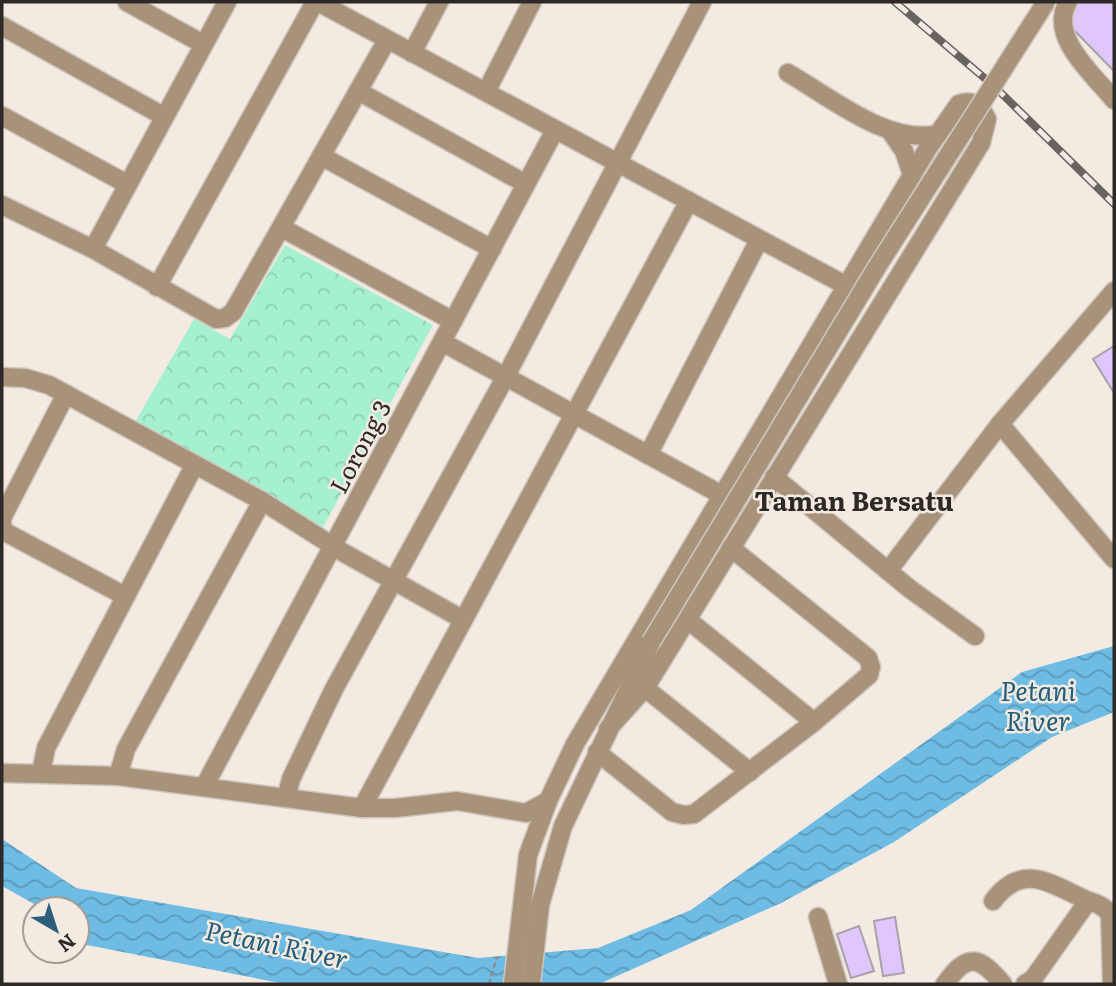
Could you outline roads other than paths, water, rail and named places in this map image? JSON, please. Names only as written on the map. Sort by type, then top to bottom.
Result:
[{"type":"street","points":[[127,2],[203,44]]},
{"type":"street","points":[[93,249],[227,2]]},
{"type":"street","points":[[157,287],[317,2],[351,10],[387,40],[845,285]]},
{"type":"street","points":[[412,53],[439,2]]},
{"type":"street","points":[[486,92],[532,2]]},
{"type":"street","points":[[286,798],[291,779],[334,689],[506,376],[702,2]]},
{"type":"street","points":[[531,984],[540,905],[563,826],[650,642],[877,267],[1046,2]]},
{"type":"street","points":[[1068,2],[1060,24],[1065,38],[1114,100]]},
{"type":"street","points":[[2,26],[163,116]]},
{"type":"street","points":[[2,205],[93,249],[216,319],[225,318],[233,312],[282,228],[387,40]]},
{"type":"street","points":[[788,73],[891,132],[914,138],[937,134]]},
{"type":"street","points":[[358,91],[526,184]]},
{"type":"street","points":[[513,984],[528,855],[548,801],[598,701],[937,134],[953,111],[965,102],[978,106],[987,120],[981,144],[645,688],[608,729]]},
{"type":"street","points":[[2,116],[127,184]]},
{"type":"street","name":"Lorong 3","points":[[205,785],[555,130]]},
{"type":"street","points":[[891,132],[904,151],[912,175]]},
{"type":"street","points":[[321,156],[492,249]]},
{"type":"street","points":[[362,808],[689,201]]},
{"type":"street","points":[[282,228],[453,321]]},
{"type":"street","points":[[648,455],[759,240]]},
{"type":"street","points":[[888,571],[1000,424],[1114,291]]},
{"type":"street","points":[[442,342],[720,494]]},
{"type":"street","points":[[2,377],[25,378],[49,385],[262,501],[462,619]]},
{"type":"street","points":[[66,394],[2,518],[2,527],[6,533],[125,596]]},
{"type":"street","points":[[1000,424],[1114,559]]},
{"type":"street","points":[[41,773],[46,748],[194,466]]},
{"type":"street","points":[[774,477],[888,571],[975,636]]},
{"type":"street","points":[[118,776],[126,750],[262,501]]},
{"type":"street","points":[[597,752],[672,812],[694,814],[814,722],[869,675],[871,667],[868,658],[731,548]]},
{"type":"street","points":[[688,620],[814,722]]},
{"type":"street","points":[[598,701],[650,642]]},
{"type":"street","points":[[645,688],[750,772]]},
{"type":"street","points":[[2,773],[118,776],[205,785],[362,808],[395,808],[457,801],[526,813],[548,801]]},
{"type":"street","points":[[993,901],[1003,888],[1016,880],[1027,878],[1044,880],[1101,905],[1110,915],[1112,984]]},
{"type":"street","points":[[1025,984],[1032,979],[1088,901]]},
{"type":"street","points":[[818,917],[838,984]]},
{"type":"street","points":[[945,984],[963,963],[978,961],[985,963],[1003,984]]},
{"type":"water","name":"Petani River","points":[[1114,646],[1114,712],[1052,737],[894,842],[781,903],[599,984],[285,984],[91,946],[91,895],[21,897],[2,886],[2,839],[76,888],[478,958],[598,948],[691,910],[1022,672]]},
{"type":"railway","points":[[895,2],[995,87],[1114,204]]},
{"type":"district","name":"Taman Bersatu","points":[[854,499]]}]
